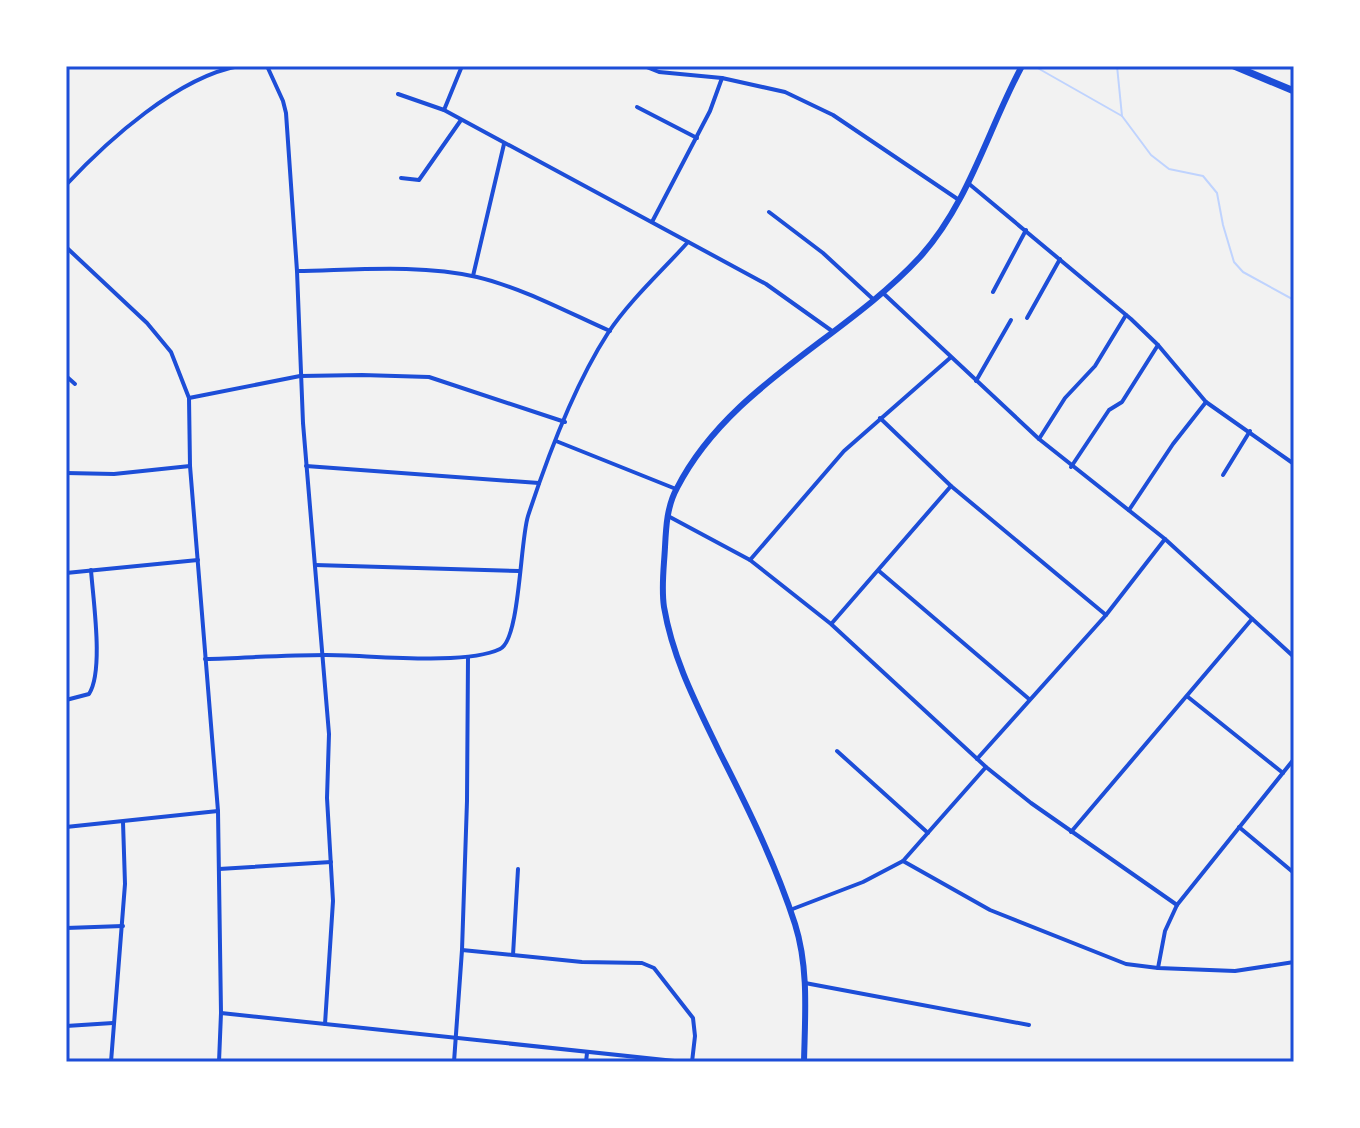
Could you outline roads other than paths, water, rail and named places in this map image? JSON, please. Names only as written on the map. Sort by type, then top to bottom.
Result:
[{"type":"highway","points":[[1234,66],[1294,91]]},
{"type":"street","points":[[66,185],[131,124],[171,96],[201,80],[239,66]]},
{"type":"street","points":[[267,66],[286,113],[306,466],[329,734],[327,798],[333,913],[325,1024]]},
{"type":"street","points":[[444,110],[462,66]]},
{"type":"street","points":[[644,66],[659,72],[722,78],[785,92],[825,111],[959,200]]},
{"type":"street","points":[[804,1062],[805,983],[798,935],[752,817],[679,666],[663,599],[668,516],[676,489],[715,430],[765,386],[883,293],[920,257],[939,233],[968,183],[1022,66]]},
{"type":"street","points":[[652,222],[697,138],[722,78]]},
{"type":"street","points":[[398,94],[444,110],[766,284],[834,332]]},
{"type":"street","points":[[637,107],[697,138]]},
{"type":"street","points":[[401,178],[419,180],[423,177],[430,162],[461,120]]},
{"type":"street","points":[[473,276],[504,144]]},
{"type":"street","points":[[968,183],[1126,315],[1158,345],[1206,402],[1294,464]]},
{"type":"street","points":[[769,212],[823,253],[874,300]]},
{"type":"street","points":[[993,292],[1026,230]]},
{"type":"street","points":[[205,659],[324,655],[468,657],[503,648],[510,639],[515,623],[523,532],[539,483],[585,372],[610,331],[688,242]]},
{"type":"street","points":[[66,247],[163,342],[171,352],[189,398],[190,466],[218,811],[219,1062]]},
{"type":"street","points":[[1027,318],[1060,259]]},
{"type":"street","points":[[297,271],[437,271],[473,276],[562,309],[610,331]]},
{"type":"street","points":[[883,293],[1039,439],[1165,539],[1294,657]]},
{"type":"street","points":[[1039,439],[1065,398],[1095,366],[1126,315]]},
{"type":"street","points":[[976,381],[1011,320]]},
{"type":"street","points":[[1071,467],[1109,410],[1122,402],[1158,345]]},
{"type":"street","points":[[750,560],[838,458],[950,358]]},
{"type":"street","points":[[66,376],[75,384]]},
{"type":"street","points":[[189,398],[300,376],[429,377],[565,422]]},
{"type":"street","points":[[1129,510],[1173,444],[1206,402]]},
{"type":"street","points":[[880,418],[951,486],[1106,615]]},
{"type":"street","points":[[1223,475],[1250,431]]},
{"type":"street","points":[[556,441],[676,489]]},
{"type":"street","points":[[66,473],[114,474],[190,466]]},
{"type":"street","points":[[306,466],[539,483]]},
{"type":"street","points":[[831,624],[951,486]]},
{"type":"street","points":[[668,516],[750,560],[831,624],[986,767],[1071,832],[1177,905]]},
{"type":"street","points":[[977,759],[1106,615],[1165,539]]},
{"type":"street","points":[[66,573],[198,560]]},
{"type":"street","points":[[315,565],[519,571]]},
{"type":"street","points":[[66,700],[89,694],[95,686],[97,649],[91,570]]},
{"type":"street","points":[[879,571],[1030,699]]},
{"type":"street","points":[[1071,832],[1252,619]]},
{"type":"street","points":[[454,1062],[462,950],[468,775],[468,657]]},
{"type":"street","points":[[1187,696],[1283,773]]},
{"type":"street","points":[[837,751],[928,833]]},
{"type":"street","points":[[1158,968],[1165,931],[1177,905],[1294,759]]},
{"type":"street","points":[[790,910],[863,882],[903,861],[986,767]]},
{"type":"street","points":[[66,827],[218,811]]},
{"type":"street","points":[[111,1062],[123,926],[123,822]]},
{"type":"street","points":[[1239,827],[1294,873]]},
{"type":"street","points":[[903,861],[1008,918],[1114,960],[1158,968],[1235,971],[1294,962]]},
{"type":"street","points":[[219,869],[331,862]]},
{"type":"street","points":[[513,955],[518,869]]},
{"type":"street","points":[[66,928],[123,926]]},
{"type":"street","points":[[462,950],[582,962],[642,963],[654,968],[693,1018],[695,1036],[692,1062]]},
{"type":"street","points":[[805,983],[1029,1025]]},
{"type":"street","points":[[221,1013],[684,1062]]},
{"type":"street","points":[[66,1026],[113,1023]]},
{"type":"street","points":[[586,1062],[587,1053]]},
{"type":"waterway","points":[[1034,66],[1122,116],[1151,155],[1169,169],[1203,176],[1217,193],[1234,262],[1243,272],[1294,300]]},
{"type":"waterway","points":[[1117,66],[1122,116]]}]
